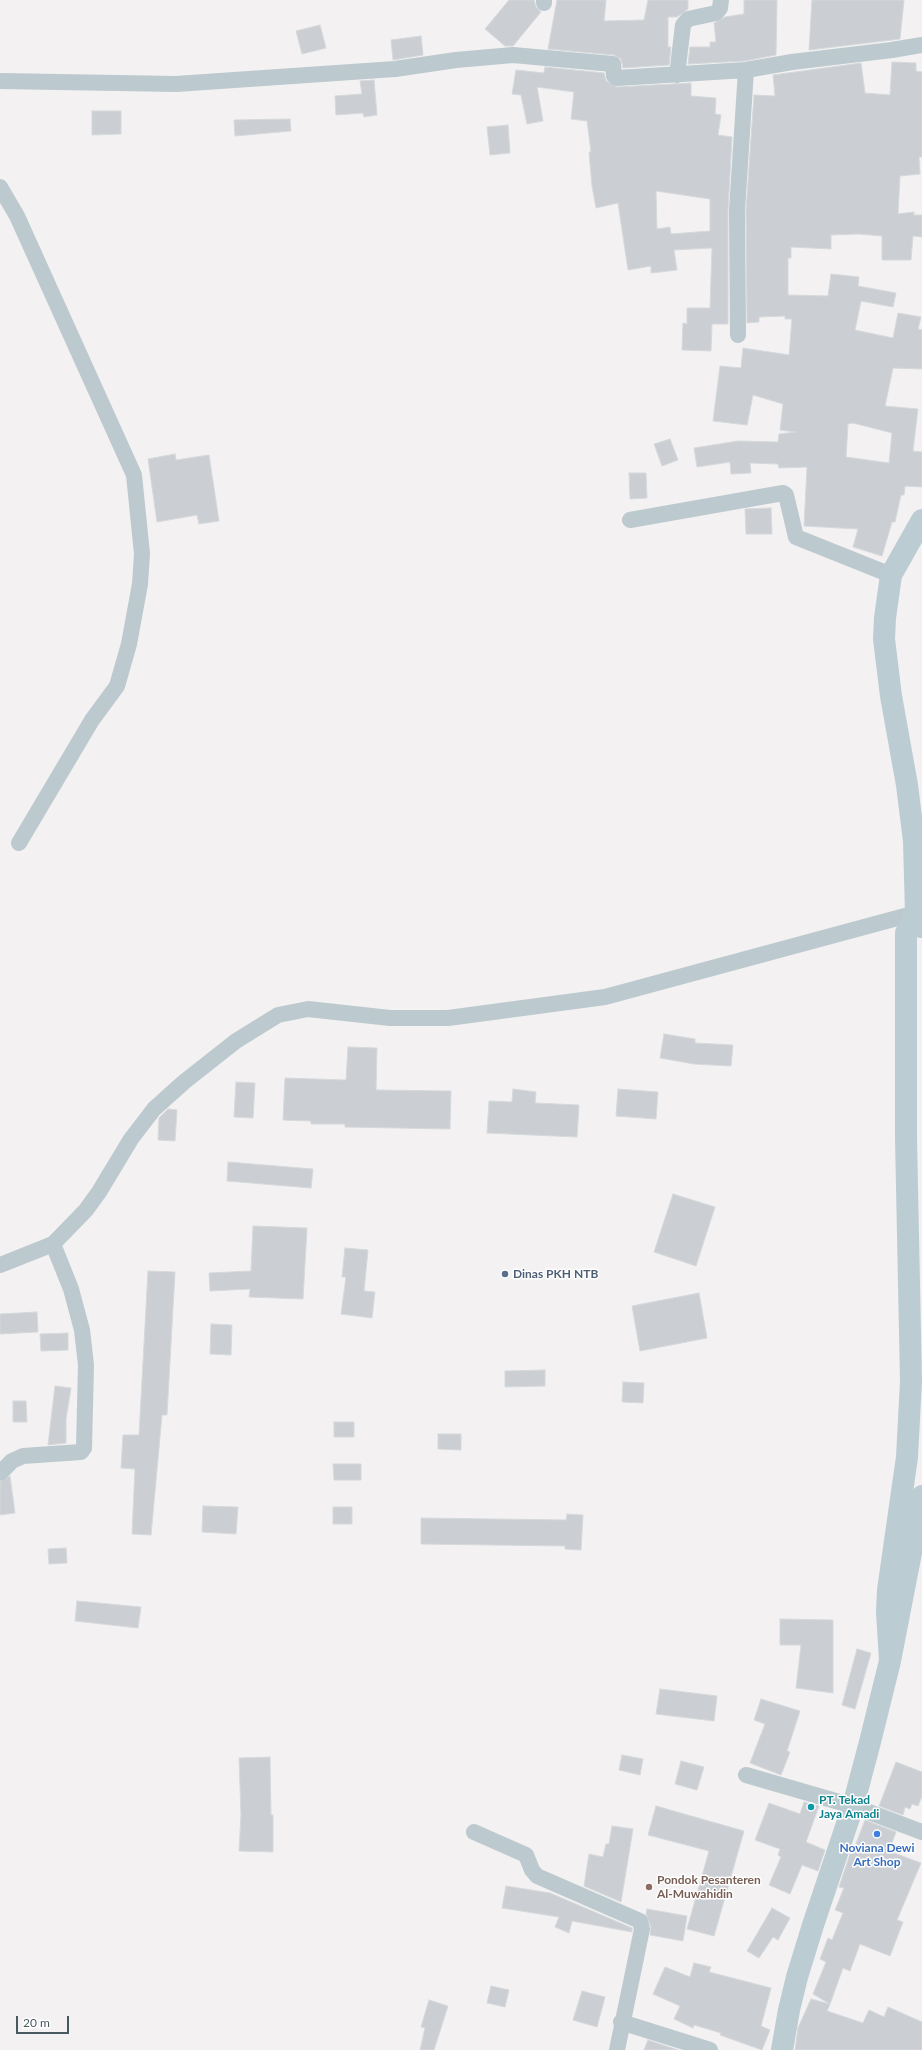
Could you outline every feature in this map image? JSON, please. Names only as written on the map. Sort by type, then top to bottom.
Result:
[{"type":"main road","points":[[890,1661],[887,1612],[888,1590],[914,1457],[906,1146],[906,933],[919,921],[914,841],[907,785],[890,696],[884,639],[885,618],[891,575],[922,520]]},
{"type":"main road","points":[[782,2050],[797,1977],[853,1806],[890,1661],[922,1496]]},
{"type":"street","points":[[677,75],[684,25],[688,19],[716,13],[720,8],[721,0]]},
{"type":"street","points":[[0,81],[176,84],[395,69],[456,60],[513,55],[613,64],[616,78],[746,70],[792,62],[922,45]]},
{"type":"street","points":[[738,335],[737,210],[746,70]]},
{"type":"street","points":[[0,187],[17,216],[134,475],[142,554],[140,584],[129,644],[117,686],[103,703],[84,732],[19,843]]},
{"type":"street","points":[[630,520],[783,493],[786,495],[796,537],[891,575]]},
{"type":"street","points":[[0,1265],[53,1244],[86,1210],[99,1192],[131,1139],[154,1109],[184,1082],[236,1041],[278,1015],[308,1009],[390,1018],[448,1018],[604,997],[919,921]]},
{"type":"street","points":[[0,1473],[12,1461],[23,1456],[80,1452],[84,1448],[86,1365],[82,1330],[72,1289],[53,1244]]},
{"type":"street","points":[[746,1775],[853,1806],[922,1832]]},
{"type":"street","points":[[474,1832],[526,1855],[532,1870],[537,1876],[640,1921],[642,1927],[641,1935],[621,2022],[617,2050]]},
{"type":"street","points":[[621,2022],[710,2050]]},
{"type":"building","points":[[509,0],[534,0],[536,7],[541,12],[513,46],[505,46],[485,29]]},
{"type":"building","points":[[557,0],[606,0],[604,21],[644,20],[648,0],[688,0],[688,9],[677,17],[668,17],[668,47],[671,47],[669,65],[623,68],[621,59],[614,55],[548,49]]},
{"type":"building","points":[[744,0],[777,0],[776,55],[745,61],[688,64],[690,47],[710,47],[710,42],[716,42],[714,23],[725,17],[744,14]]},
{"type":"building","points":[[812,0],[904,0],[900,39],[809,50]]},
{"type":"building","points":[[320,25],[326,48],[302,54],[296,31]]},
{"type":"building","points":[[421,36],[423,55],[393,60],[391,40]]},
{"type":"building","points":[[892,62],[916,63],[916,71],[922,72],[922,157],[919,157],[920,174],[900,176],[898,214],[914,212],[914,215],[922,215],[922,237],[913,236],[911,260],[882,260],[882,236],[859,234],[831,235],[831,249],[791,247],[791,258],[788,258],[788,295],[828,296],[831,274],[859,277],[858,286],[896,293],[893,307],[861,301],[855,330],[893,338],[898,313],[921,317],[918,329],[922,330],[922,369],[893,368],[885,406],[918,409],[913,451],[922,452],[922,487],[905,486],[904,495],[901,495],[895,522],[892,522],[882,556],[853,547],[858,529],[804,526],[807,467],[779,468],[778,464],[750,463],[751,473],[731,474],[730,462],[697,467],[694,448],[738,441],[778,442],[779,434],[796,432],[780,430],[783,404],[753,395],[747,425],[713,421],[720,366],[741,368],[743,348],[789,355],[792,319],[785,319],[785,316],[759,317],[759,322],[747,323],[746,210],[754,95],[775,96],[773,75],[861,63],[865,93],[890,95]],"holes":[[[853,423],[892,433],[889,463],[846,457],[848,424]]]},
{"type":"building","points":[[545,67],[604,73],[606,81],[617,87],[691,83],[691,96],[716,98],[715,114],[721,115],[718,135],[732,137],[728,210],[728,324],[712,324],[711,351],[682,350],[683,323],[687,324],[687,308],[710,308],[712,248],[674,250],[677,270],[651,273],[651,266],[628,270],[618,203],[596,208],[592,186],[589,152],[591,152],[587,121],[571,119],[574,92],[537,87],[543,121],[527,124],[521,95],[512,94],[516,70],[544,73]],"holes":[[[656,191],[710,199],[710,231],[671,234],[670,227],[657,229]]]},
{"type":"building","points":[[374,80],[377,115],[364,117],[363,113],[336,115],[335,96],[362,94],[360,81]]},
{"type":"building","points":[[92,111],[121,111],[121,134],[92,135]]},
{"type":"building","points":[[290,119],[291,131],[235,136],[234,120]]},
{"type":"building","points":[[508,125],[510,153],[490,155],[487,127]]},
{"type":"building","points":[[670,439],[678,460],[662,466],[654,444]]},
{"type":"building","points":[[175,454],[176,460],[209,455],[219,521],[199,524],[197,515],[157,522],[148,459]]},
{"type":"building","points":[[629,473],[646,473],[647,498],[630,499]]},
{"type":"building","points":[[771,508],[772,534],[746,534],[745,509]]},
{"type":"building","points":[[664,1034],[695,1039],[695,1043],[733,1045],[731,1066],[694,1064],[660,1058]]},
{"type":"building","points":[[348,1047],[377,1048],[376,1090],[451,1091],[450,1129],[345,1127],[345,1124],[311,1124],[311,1121],[283,1120],[285,1078],[346,1080]]},
{"type":"building","points":[[236,1082],[255,1083],[253,1118],[234,1117]]},
{"type":"building","points":[[513,1089],[536,1092],[535,1103],[579,1105],[577,1137],[487,1133],[489,1101],[512,1102]]},
{"type":"building","points":[[618,1089],[658,1092],[656,1119],[616,1116]]},
{"type":"building","points":[[168,1109],[177,1110],[175,1141],[158,1140],[159,1118]]},
{"type":"building","points":[[228,1162],[313,1169],[311,1188],[227,1181]]},
{"type":"building","points":[[673,1194],[715,1207],[696,1266],[654,1252]]},
{"type":"building","points":[[253,1226],[307,1228],[303,1299],[249,1297],[250,1289],[210,1291],[209,1273],[251,1271]]},
{"type":"building","points":[[345,1248],[368,1250],[364,1291],[375,1292],[372,1318],[341,1314],[346,1277],[342,1277]]},
{"type":"building","points":[[148,1271],[175,1272],[167,1415],[162,1415],[151,1535],[132,1534],[135,1469],[121,1468],[123,1435],[139,1435]]},
{"type":"building","points":[[699,1293],[707,1338],[640,1351],[632,1306]]},
{"type":"building","points":[[37,1312],[38,1332],[0,1334],[0,1314]]},
{"type":"building","points":[[211,1324],[232,1325],[231,1355],[210,1354]]},
{"type":"building","points":[[68,1333],[68,1350],[41,1351],[40,1334]]},
{"type":"building","points":[[545,1370],[545,1386],[505,1387],[505,1371]]},
{"type":"building","points":[[623,1382],[644,1383],[643,1403],[622,1402]]},
{"type":"building","points":[[55,1386],[71,1388],[66,1419],[66,1443],[48,1445]]},
{"type":"building","points":[[13,1401],[26,1401],[27,1422],[13,1422]]},
{"type":"building","points":[[334,1422],[354,1422],[354,1437],[334,1437]]},
{"type":"building","points":[[438,1434],[461,1434],[461,1450],[438,1449]]},
{"type":"building","points":[[333,1464],[361,1464],[361,1480],[334,1480]]},
{"type":"building","points":[[10,1476],[15,1513],[0,1515],[0,1482]]},
{"type":"building","points":[[203,1506],[238,1507],[236,1534],[202,1532]]},
{"type":"building","points":[[333,1507],[352,1507],[352,1524],[333,1524]]},
{"type":"building","points":[[567,1514],[583,1515],[581,1550],[565,1549],[565,1546],[421,1544],[421,1518],[566,1520]]},
{"type":"building","points":[[66,1548],[67,1563],[49,1564],[48,1549]]},
{"type":"building","points":[[77,1601],[141,1607],[138,1628],[75,1621]]},
{"type":"building","points":[[780,1619],[833,1620],[833,1693],[796,1688],[801,1645],[780,1645]]},
{"type":"building","points":[[857,1649],[871,1653],[855,1709],[842,1705]]},
{"type":"building","points":[[660,1689],[717,1696],[714,1721],[656,1714]]},
{"type":"building","points":[[761,1699],[800,1711],[787,1751],[790,1752],[781,1775],[750,1763],[765,1724],[754,1720]]},
{"type":"building","points":[[622,1755],[643,1759],[640,1775],[619,1770]]},
{"type":"building","points":[[270,1757],[273,1852],[239,1851],[241,1815],[239,1758]]},
{"type":"building","points":[[681,1761],[704,1767],[697,1790],[675,1784]]},
{"type":"building","points":[[896,1762],[922,1772],[922,1796],[918,1806],[912,1804],[910,1809],[905,1807],[903,1815],[879,1806]]},
{"type":"building","points":[[804,1802],[819,1806],[806,1842],[825,1850],[818,1871],[802,1865],[790,1894],[769,1885],[781,1857],[778,1855],[780,1849],[755,1840],[769,1803],[800,1814]]},
{"type":"building","points":[[656,1806],[744,1831],[714,1936],[687,1929],[709,1851],[648,1835]]},
{"type":"building","points":[[865,1820],[896,1832],[889,1851],[921,1863],[897,1920],[903,1922],[890,1956],[860,1944],[850,1971],[843,1968],[830,2004],[813,1994],[826,1962],[820,1959],[828,1938],[832,1940],[843,1913],[835,1910],[844,1888],[839,1887],[853,1845],[855,1846]]},
{"type":"building","points":[[612,1826],[633,1829],[621,1902],[584,1886],[589,1854],[603,1857],[606,1844],[609,1844]]},
{"type":"building","points":[[506,1886],[550,1893],[632,1928],[632,1932],[572,1921],[569,1933],[555,1927],[559,1917],[502,1908]]},
{"type":"building","points":[[772,1908],[790,1918],[778,1940],[773,1937],[759,1958],[747,1951]]},
{"type":"building","points":[[647,1909],[687,1916],[683,1941],[650,1935],[651,1927],[646,1914]]},
{"type":"building","points":[[694,1963],[711,1967],[709,1972],[771,1988],[761,2026],[770,2030],[762,2050],[720,2035],[721,2033],[694,2025],[693,2028],[674,2019],[680,2006],[653,1994],[665,1967],[690,1977]]},
{"type":"building","points":[[491,1986],[509,1990],[505,2007],[487,2003]]},
{"type":"building","points":[[582,1991],[605,1997],[597,2027],[573,2020]]},
{"type":"building","points":[[811,1999],[830,2004],[827,2011],[863,2023],[869,2010],[884,2017],[888,2007],[922,2022],[922,2050],[795,2050],[798,2028]]},
{"type":"building","points":[[429,2000],[448,2006],[434,2050],[420,2050],[425,2028],[421,2027]]},
{"type":"building","points":[[648,2040],[678,2050],[644,2050]]},
{"type":"place","name":"Dinas PKH NTB","points":[[505,1274]]},
{"type":"place","name":"PT. Tekad Jaya Amadi","points":[[811,1807]]},
{"type":"place","name":"Noviana Dewi Art Shop","points":[[877,1834]]},
{"type":"place","name":"Pondok Pesanteren Al-Muwahidin","points":[[649,1887]]}]
